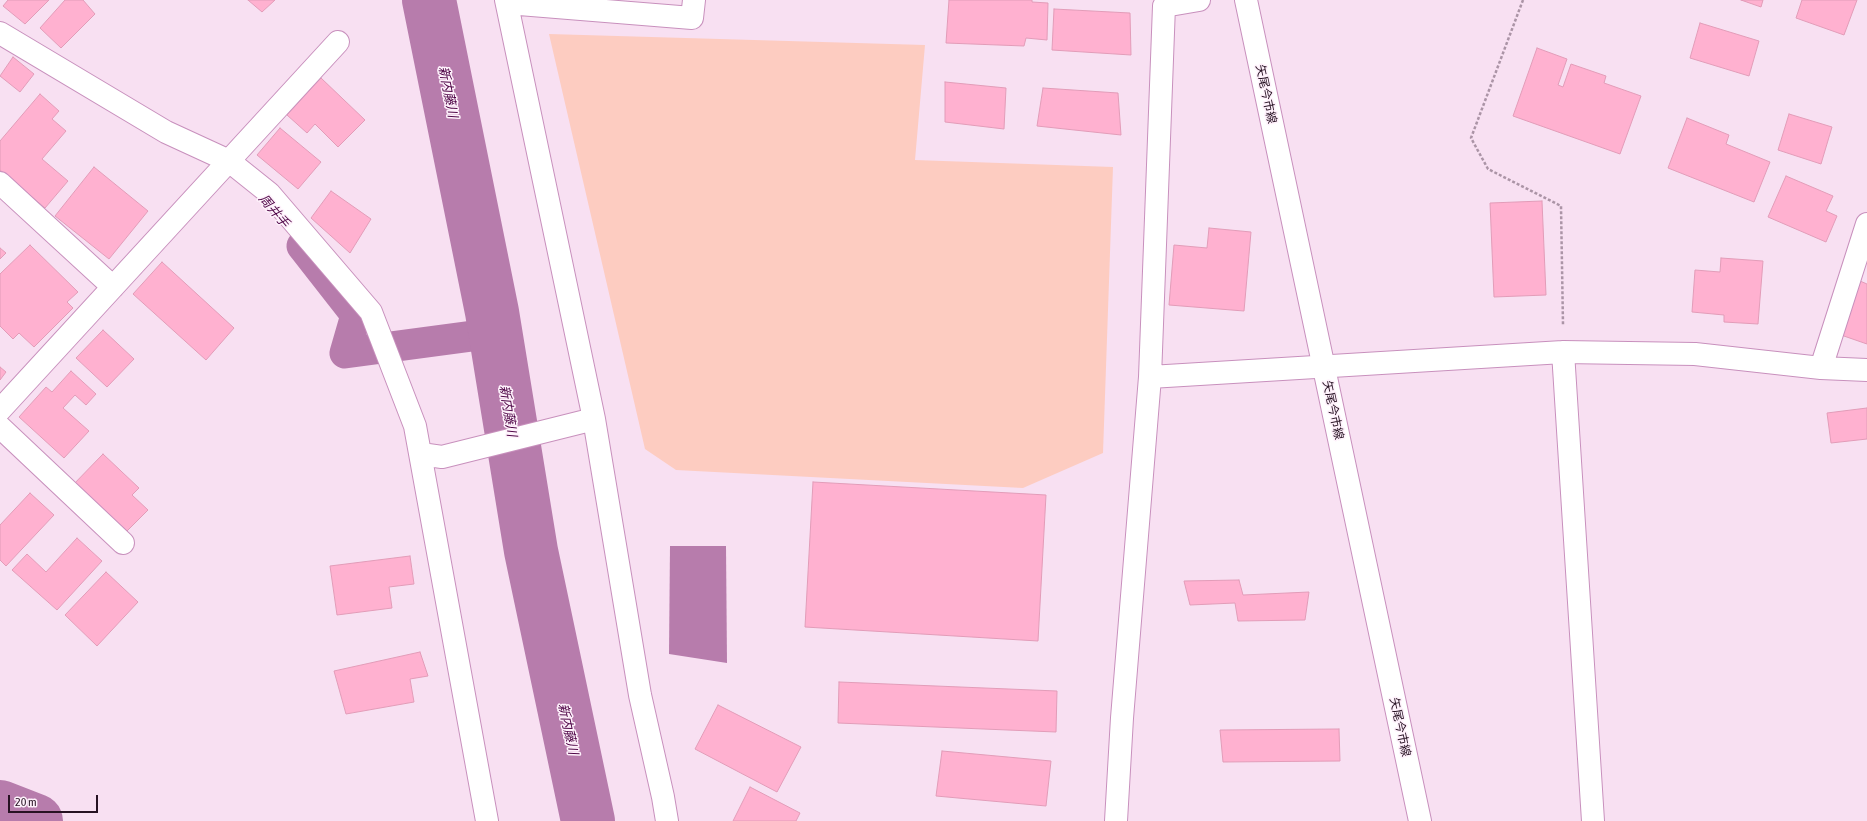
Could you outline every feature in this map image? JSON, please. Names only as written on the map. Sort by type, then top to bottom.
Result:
[{"type":"street","points":[[667,821],[640,695],[506,2],[692,18],[694,0]]},
{"type":"street","points":[[1116,821],[1122,718],[1150,377],[1164,6],[1199,0]]},
{"type":"street","name":"矢尾今市線","points":[[1246,0],[1420,821]]},
{"type":"street","points":[[0,33],[166,132],[229,161],[269,193],[371,312],[415,426],[432,456],[471,739],[487,821]]},
{"type":"street","points":[[0,410],[338,42]]},
{"type":"street","points":[[0,183],[113,287]]},
{"type":"street","points":[[1821,368],[1867,224]]},
{"type":"street","points":[[1150,377],[1563,352],[1695,354],[1821,368],[1867,370]]},
{"type":"street","points":[[1563,352],[1593,821]]},
{"type":"street","points":[[432,456],[588,421]]},
{"type":"street","points":[[0,427],[123,544]]},
{"type":"path","points":[[1523,0],[1471,138],[1488,169],[1561,206],[1563,352]]},
{"type":"shaded area","points":[[549,34],[925,45],[915,160],[1113,167],[1103,453],[1023,488],[676,470],[645,449]]},
{"type":"shaded area","points":[[670,546],[726,546],[727,663],[669,654]]},
{"type":"building","points":[[8,0],[49,0],[25,24],[3,6]]},
{"type":"building","points":[[65,0],[83,0],[95,14],[61,48],[40,28]]},
{"type":"building","points":[[248,0],[275,0],[262,12]]},
{"type":"building","points":[[949,0],[1032,0],[1032,2],[1048,3],[1047,40],[1026,38],[1024,46],[946,43]]},
{"type":"building","points":[[1741,0],[1763,0],[1761,7]]},
{"type":"building","points":[[1802,0],[1857,0],[1844,35],[1796,18]]},
{"type":"building","points":[[1054,9],[1130,13],[1131,55],[1052,50]]},
{"type":"building","points":[[1700,23],[1759,41],[1749,76],[1690,58]]},
{"type":"building","points":[[1537,48],[1567,59],[1558,85],[1563,87],[1571,64],[1606,76],[1604,83],[1641,96],[1620,154],[1513,116]]},
{"type":"building","points":[[13,57],[34,74],[20,92],[0,76]]},
{"type":"building","points":[[321,78],[365,120],[338,147],[315,124],[307,133],[287,115]]},
{"type":"building","points":[[945,82],[1006,88],[1004,129],[945,122]]},
{"type":"building","points":[[1043,88],[1118,93],[1121,135],[1037,126]]},
{"type":"building","points":[[40,94],[59,111],[52,119],[66,131],[42,159],[68,181],[45,208],[0,170],[0,141]]},
{"type":"building","points":[[1789,114],[1832,127],[1821,164],[1778,150]]},
{"type":"building","points":[[1687,118],[1729,135],[1726,144],[1770,162],[1754,202],[1668,168]]},
{"type":"building","points":[[280,128],[321,162],[298,189],[257,155]]},
{"type":"building","points":[[94,167],[148,211],[109,259],[55,216]]},
{"type":"building","points":[[1786,176],[1833,196],[1826,211],[1837,216],[1826,242],[1768,217]]},
{"type":"building","points":[[331,191],[371,219],[350,253],[311,218]]},
{"type":"building","points":[[1542,201],[1546,295],[1494,297],[1490,203]]},
{"type":"building","points":[[1209,228],[1251,232],[1244,311],[1169,305],[1174,245],[1207,248]]},
{"type":"building","points":[[30,245],[78,292],[67,302],[73,308],[34,347],[19,333],[13,339],[0,326],[0,274]]},
{"type":"building","points":[[0,248],[6,253],[0,259]]},
{"type":"building","points":[[1721,258],[1763,261],[1758,324],[1724,322],[1724,315],[1692,312],[1695,270],[1720,272]]},
{"type":"building","points":[[162,262],[234,328],[206,360],[133,294]]},
{"type":"building","points":[[1860,281],[1867,284],[1867,344],[1841,335]]},
{"type":"building","points":[[103,330],[134,359],[107,387],[76,358]]},
{"type":"building","points":[[0,367],[6,372],[0,380]]},
{"type":"building","points":[[71,371],[96,394],[86,405],[75,395],[63,408],[89,431],[64,458],[19,417],[46,387],[52,392]]},
{"type":"building","points":[[1867,408],[1867,439],[1831,443],[1827,413]]},
{"type":"building","points":[[103,454],[139,488],[132,495],[148,510],[122,536],[71,487]]},
{"type":"building","points":[[813,482],[1046,495],[1038,641],[805,627]]},
{"type":"building","points":[[30,493],[54,515],[6,566],[0,560],[0,525]]},
{"type":"building","points":[[77,538],[102,561],[57,610],[12,570],[27,554],[46,572]]},
{"type":"building","points":[[410,556],[414,584],[389,587],[392,608],[337,615],[330,566]]},
{"type":"building","points":[[106,572],[138,602],[97,646],[65,615]]},
{"type":"building","points":[[1239,580],[1243,595],[1309,592],[1305,620],[1238,621],[1235,603],[1190,605],[1184,581]]},
{"type":"building","points":[[420,652],[428,676],[410,679],[414,702],[346,714],[334,671]]},
{"type":"building","points":[[839,682],[1057,691],[1056,732],[838,723]]},
{"type":"building","points":[[718,705],[801,747],[777,792],[695,749]]},
{"type":"building","points":[[1339,729],[1340,761],[1223,762],[1220,730]]},
{"type":"building","points":[[942,751],[1051,761],[1046,806],[936,796]]},
{"type":"building","points":[[750,787],[800,813],[796,821],[733,821]]},
{"type":"waterway","name":"新内藤川","points":[[429,0],[492,312],[531,551],[588,821]]},
{"type":"waterway","name":"周井手","points":[[302,246],[356,315],[345,353],[495,333]]},
{"type":"waterway","points":[[0,807],[36,821]]}]
